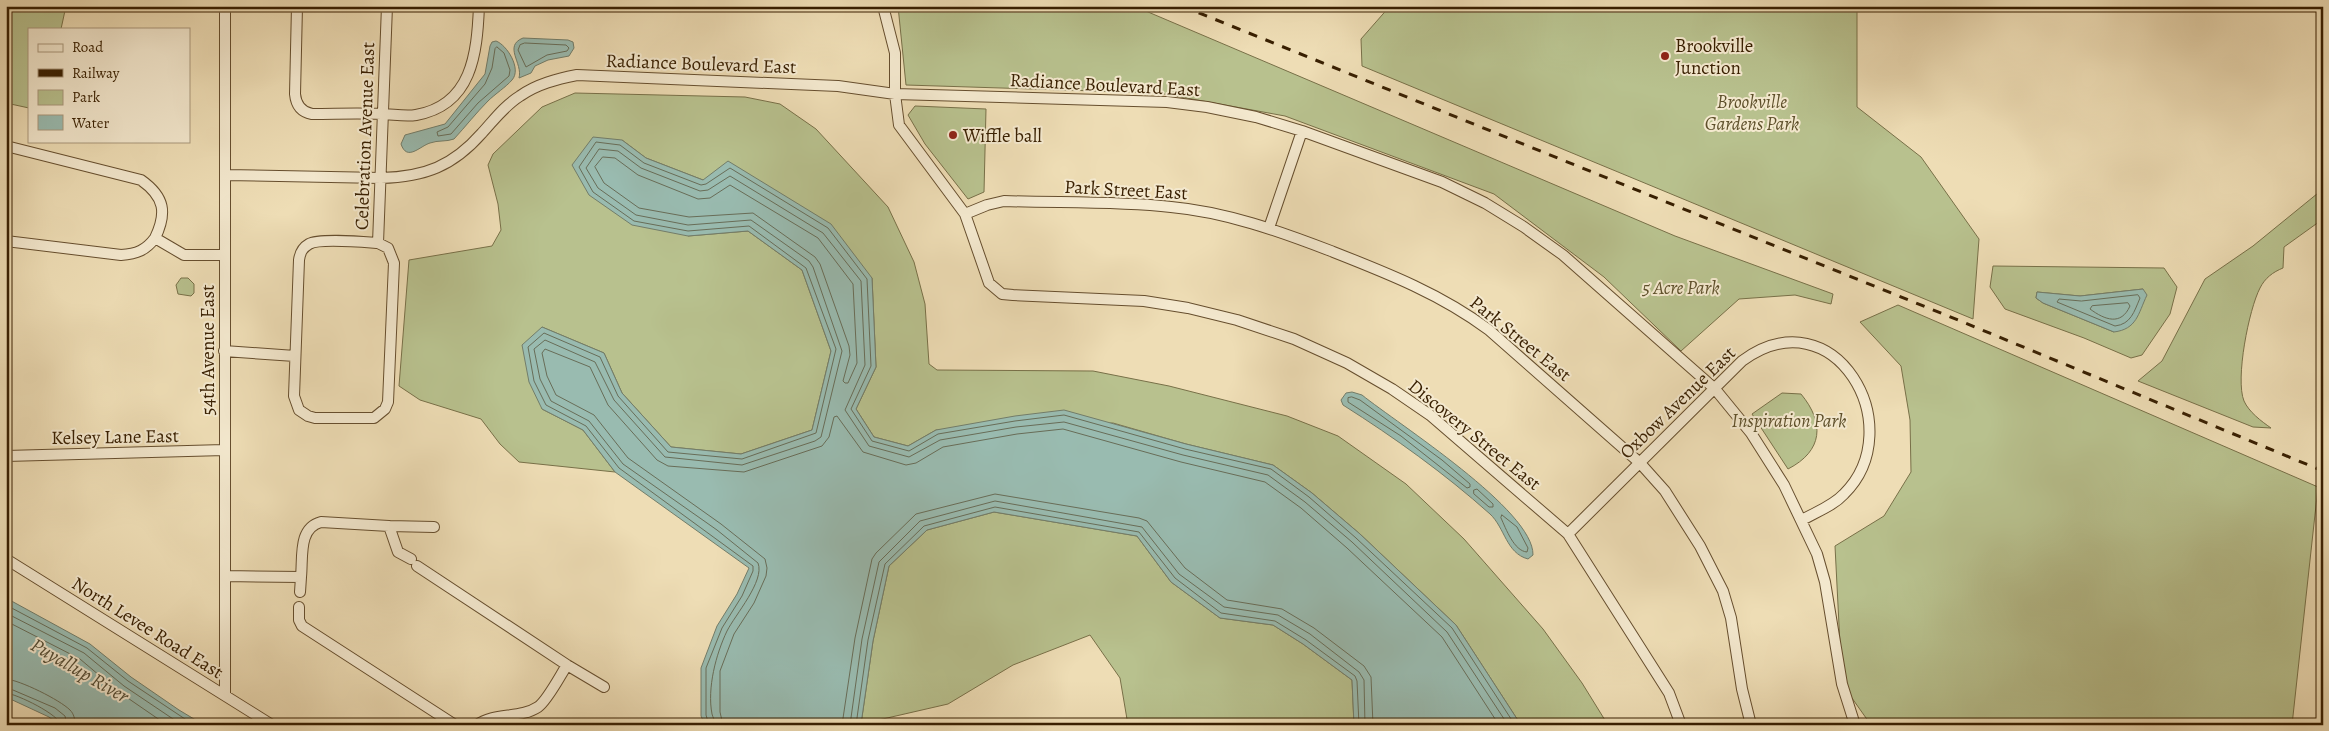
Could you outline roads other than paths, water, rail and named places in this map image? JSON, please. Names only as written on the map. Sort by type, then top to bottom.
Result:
[{"type":"street","name":"54th Avenue East","points":[[225,6],[225,694]]},
{"type":"street","points":[[298,6],[295,94],[299,108],[312,114],[414,116],[428,112],[452,99],[463,87],[475,57],[479,6]]},
{"type":"street","name":"Celebration Avenue East","points":[[296,356],[294,401],[299,410],[308,416],[315,418],[367,420],[374,418],[385,409],[389,394],[394,263],[388,248],[378,242],[386,6]]},
{"type":"street","points":[[883,6],[895,53],[895,94],[899,126],[966,214]]},
{"type":"street","name":"Radiance Boulevard East","points":[[225,175],[405,178],[444,166],[465,151],[502,110],[520,95],[556,79],[577,75],[838,86],[895,94],[1166,102],[1207,107],[1256,117],[1302,131],[1442,182],[1524,227],[1564,255],[1715,389],[1751,433],[1784,485],[1817,554],[1825,582],[1842,684],[1855,725]]},
{"type":"street","points":[[1269,228],[1302,131]]},
{"type":"street","points":[[6,146],[141,180],[155,191],[162,205],[161,225],[155,238],[148,247],[139,252],[121,255],[6,241]]},
{"type":"street","name":"Park Street East","points":[[966,214],[987,205],[1004,201],[1170,207],[1206,212],[1269,228],[1399,277],[1465,312],[1489,330],[1640,463],[1664,491],[1700,546],[1723,591],[1731,618],[1742,689],[1751,725]]},
{"type":"street","name":"Discovery Street East","points":[[966,214],[989,284],[995,290],[1013,295],[1144,301],[1188,308],[1237,320],[1294,339],[1347,363],[1430,415],[1568,534],[1669,693],[1681,725]]},
{"type":"street","points":[[155,238],[184,255],[224,255]]},
{"type":"street","points":[[224,351],[296,356],[298,260],[304,248],[312,242],[318,241],[378,242]]},
{"type":"street","name":"Oxbow Avenue East","points":[[1568,534],[1752,354],[1776,344],[1791,342],[1821,348],[1845,365],[1855,378],[1862,393],[1869,427],[1869,444],[1854,482],[1836,502],[1802,520]]},
{"type":"street","name":"Kelsey Lane East","points":[[6,456],[224,450]]},
{"type":"street","points":[[300,592],[305,531],[311,525],[321,522],[434,527]]},
{"type":"street","points":[[389,526],[398,552],[604,687]]},
{"type":"street","name":"North Levee Road East","points":[[6,559],[272,725]]},
{"type":"street","points":[[225,576],[301,577]]},
{"type":"street","points":[[299,606],[299,620],[302,626],[454,725]]},
{"type":"street","points":[[477,725],[485,720],[531,710],[540,706],[568,665]]},
{"type":"water","points":[[523,38],[568,40],[573,42],[574,48],[569,56],[548,60],[535,66],[531,73],[519,78],[520,72],[514,46],[517,41]]},
{"type":"water","points":[[496,41],[505,47],[512,58],[515,75],[512,80],[488,101],[454,139],[433,142],[414,151],[407,152],[401,144],[405,135],[445,124],[485,74],[490,46],[492,42]]},
{"type":"water","points":[[593,137],[622,140],[646,158],[703,180],[728,161],[831,224],[872,278],[876,367],[856,409],[874,437],[908,446],[936,430],[1015,416],[1064,410],[1186,444],[1273,465],[1312,493],[1360,534],[1456,625],[1521,725],[1354,725],[1352,680],[1303,644],[1273,625],[1220,618],[1171,582],[1137,536],[994,512],[927,530],[889,566],[873,641],[861,724],[705,725],[701,716],[701,668],[717,626],[737,594],[749,568],[615,472],[583,430],[542,409],[529,382],[522,345],[542,327],[604,353],[622,393],[671,447],[741,454],[812,430],[831,351],[802,270],[748,231],[688,236],[632,225],[589,195],[572,165]]},
{"type":"water","points":[[2143,289],[2147,295],[2136,319],[2128,328],[2114,332],[2043,303],[2036,298],[2037,292],[2080,296]]},
{"type":"water","points":[[1352,392],[1362,395],[1489,492],[1512,515],[1527,536],[1533,555],[1528,559],[1521,556],[1510,546],[1490,514],[1473,499],[1419,456],[1343,405],[1341,400],[1346,393]]},
{"type":"water","name":"Puyallup River","points":[[6,598],[90,644],[131,677],[204,725],[59,725],[49,717],[6,697]]},
{"type":"railway","points":[[1182,6],[1958,320],[2323,471]]},
{"type":"place","name":"Brookville Junction","points":[[1665,56]]},
{"type":"place","name":"Wiffle ball","points":[[953,135]]},
{"type":"park label","name":"Brookville Gardens Park","points":[[1752,112]]},
{"type":"park label","name":"5 Acre Park","points":[[1681,287]]},
{"type":"park label","name":"Inspiration Park","points":[[1789,420]]}]
